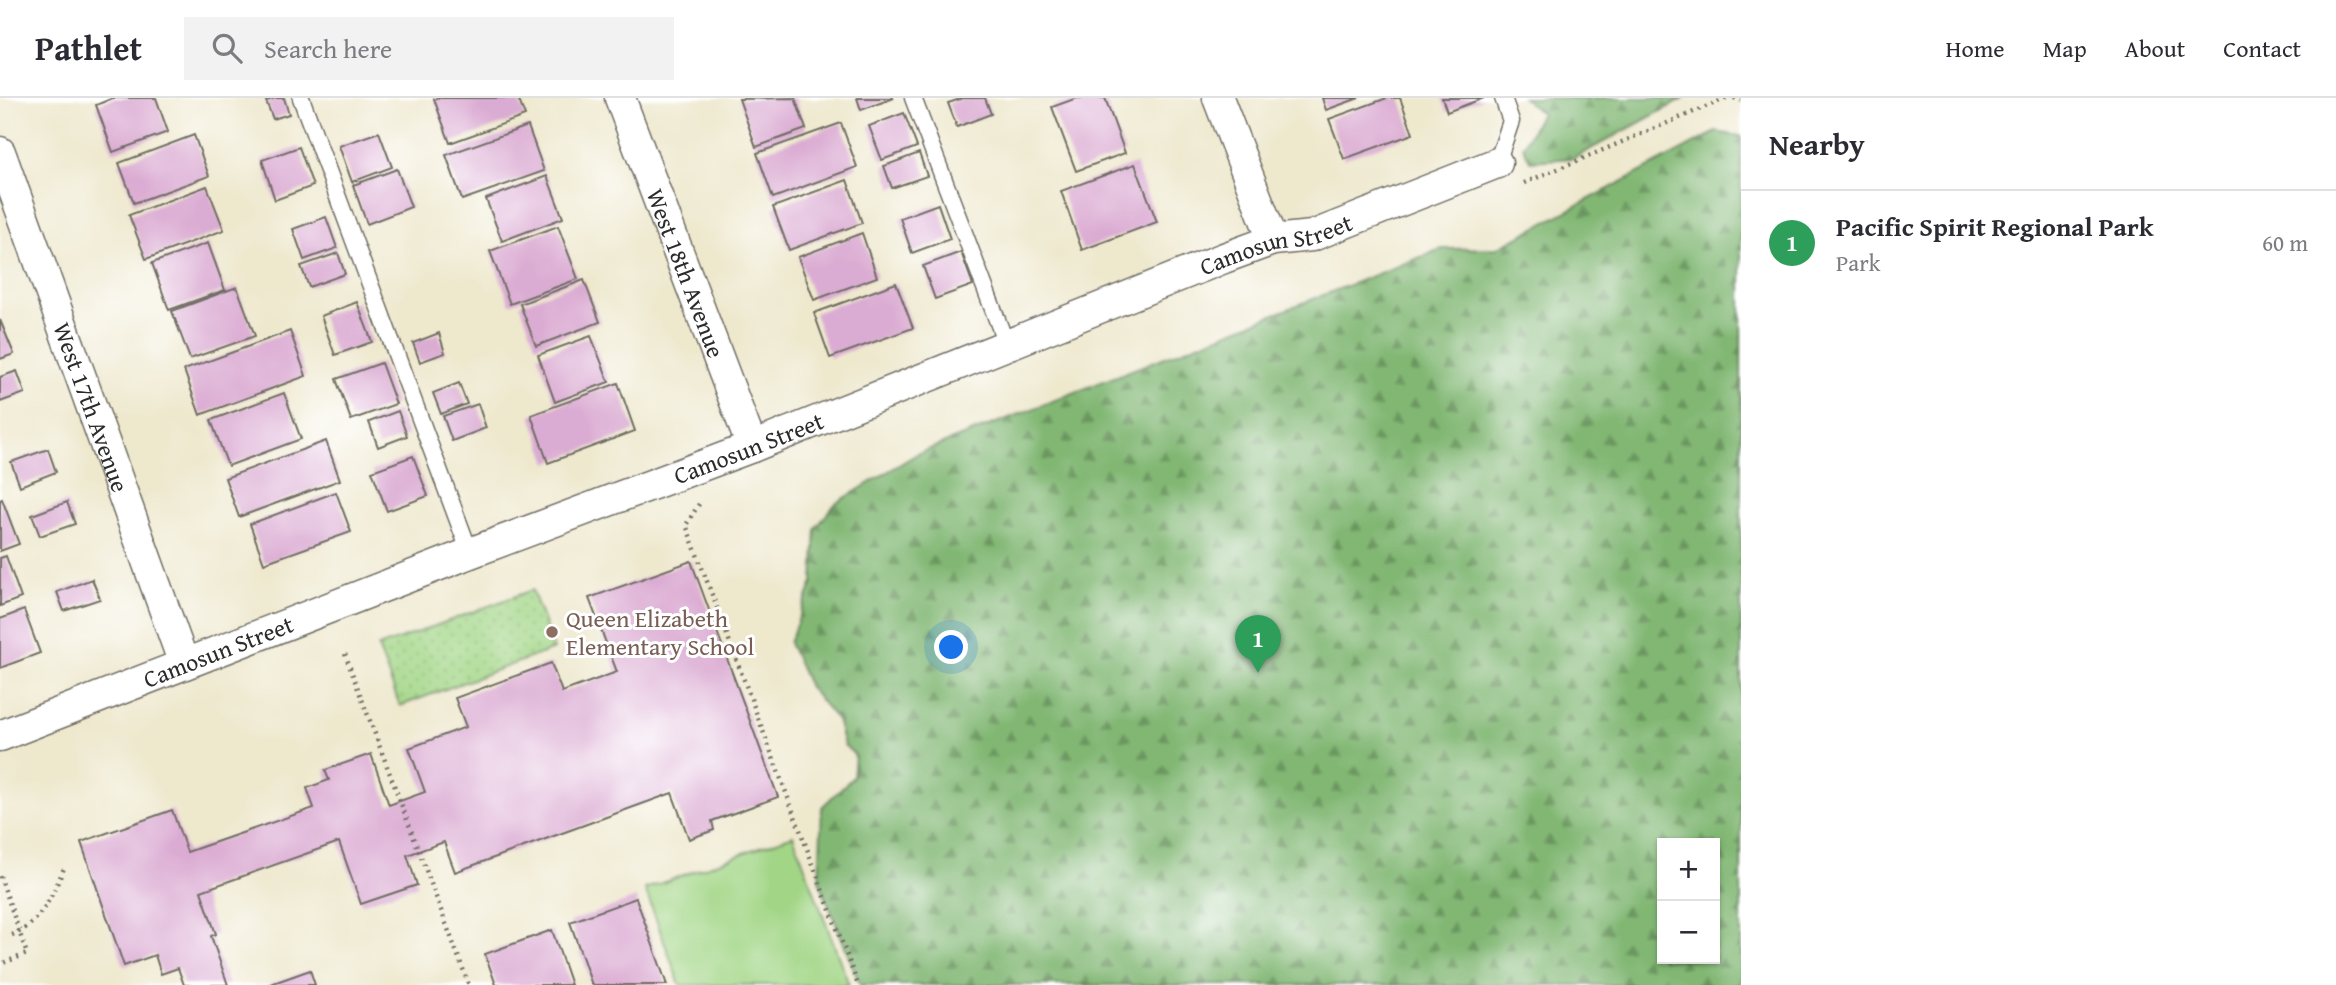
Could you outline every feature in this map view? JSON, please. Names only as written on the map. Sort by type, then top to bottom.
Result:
[{"type":"street","name":"West 18th Avenue","points":[[620,98],[752,447]]},
{"type":"street","points":[[1218,98],[1273,240]]},
{"type":"street","name":"West 17th Avenue","points":[[0,152],[184,664]]},
{"type":"street","name":"Camosun Street","points":[[0,736],[470,553],[752,447],[1273,240],[1312,236],[1497,163]]},
{"type":"lane","points":[[301,98],[470,553]]},
{"type":"lane","points":[[913,98],[1007,346]]},
{"type":"lane","points":[[1497,163],[1511,121],[1503,98]]},
{"type":"path","points":[[1519,185],[1727,98]]},
{"type":"path","points":[[1734,98],[1741,101]]},
{"type":"path","points":[[686,525],[858,985]]},
{"type":"path","points":[[345,654],[469,985]]},
{"type":"path","points":[[12,935],[20,932],[44,909],[64,868]]},
{"type":"path","points":[[0,876],[27,954],[0,964]]},
{"type":"green space","points":[[1523,98],[1685,98],[1574,158],[1530,161],[1523,146],[1541,113]]},
{"type":"green space","points":[[1716,132],[1741,136],[1741,985],[860,985],[819,880],[822,807],[853,777],[855,755],[844,745],[837,720],[809,687],[789,643],[813,582],[816,528],[835,504],[917,454],[1441,249],[1497,248]]},
{"type":"green space","points":[[532,590],[554,649],[400,706],[378,647]]},
{"type":"green space","points":[[793,835],[849,985],[680,985],[645,889]]},
{"type":"building","points":[[113,98],[156,98],[168,132],[113,152],[96,105]]},
{"type":"building","points":[[284,98],[289,114],[273,119],[266,101]]},
{"type":"building","points":[[518,98],[525,116],[450,143],[434,99]]},
{"type":"building","points":[[795,98],[806,129],[756,147],[739,99]]},
{"type":"building","points":[[857,98],[894,98],[861,110]]},
{"type":"building","points":[[963,98],[985,98],[991,114],[957,127],[948,103]]},
{"type":"building","points":[[1077,98],[1105,98],[1125,153],[1076,171],[1052,107]]},
{"type":"building","points":[[1322,98],[1359,98],[1326,110]]},
{"type":"building","points":[[1387,98],[1400,98],[1413,134],[1344,159],[1329,119]]},
{"type":"building","points":[[1442,98],[1484,98],[1447,112]]},
{"type":"building","points":[[904,113],[917,147],[882,160],[869,126]]},
{"type":"building","points":[[841,123],[857,167],[773,198],[757,153]]},
{"type":"building","points":[[528,126],[544,171],[462,200],[446,155]]},
{"type":"building","points":[[379,132],[392,167],[352,182],[339,146]]},
{"type":"building","points":[[194,135],[209,176],[134,203],[119,163]]},
{"type":"building","points":[[299,147],[313,186],[275,200],[262,160]]},
{"type":"building","points":[[919,153],[927,176],[892,188],[884,166]]},
{"type":"building","points":[[1135,164],[1157,222],[1082,250],[1061,191]]},
{"type":"building","points":[[397,169],[411,207],[367,224],[353,185]]},
{"type":"building","points":[[547,176],[563,218],[502,241],[486,199]]},
{"type":"building","points":[[847,180],[862,223],[789,250],[773,207]]},
{"type":"building","points":[[207,186],[224,230],[146,259],[129,215]]},
{"type":"building","points":[[938,204],[950,239],[912,253],[900,218]]},
{"type":"building","points":[[326,217],[337,248],[304,260],[293,229]]},
{"type":"building","points":[[558,226],[578,279],[510,304],[490,251]]},
{"type":"building","points":[[862,233],[877,277],[814,300],[798,257]]},
{"type":"building","points":[[208,243],[225,290],[169,310],[152,263]]},
{"type":"building","points":[[961,252],[973,285],[935,299],[923,266]]},
{"type":"building","points":[[338,253],[345,274],[309,287],[301,266]]},
{"type":"building","points":[[584,280],[600,322],[536,346],[520,304]]},
{"type":"building","points":[[896,283],[913,328],[830,358],[814,313]]},
{"type":"building","points":[[237,287],[255,336],[190,359],[172,311]]},
{"type":"building","points":[[357,302],[372,342],[335,355],[321,316]]},
{"type":"building","points":[[0,320],[14,354],[0,359]]},
{"type":"building","points":[[290,331],[306,376],[200,415],[184,370]]},
{"type":"building","points":[[439,333],[445,353],[420,362],[413,343]]},
{"type":"building","points":[[591,336],[609,382],[555,402],[538,355]]},
{"type":"building","points":[[381,363],[396,404],[351,420],[336,379]]},
{"type":"building","points":[[17,371],[25,393],[0,402],[0,377]]},
{"type":"building","points":[[459,383],[467,404],[441,414],[433,393]]},
{"type":"building","points":[[618,383],[635,431],[548,463],[531,415]]},
{"type":"building","points":[[284,393],[301,439],[228,466],[211,420]]},
{"type":"building","points":[[478,404],[486,428],[452,441],[443,416]]},
{"type":"building","points":[[398,411],[407,436],[378,447],[369,422]]},
{"type":"building","points":[[326,441],[340,480],[239,517],[225,478]]},
{"type":"building","points":[[48,449],[56,472],[20,486],[11,462]]},
{"type":"building","points":[[413,456],[428,496],[387,511],[372,471]]},
{"type":"building","points":[[336,492],[351,532],[264,563],[250,524]]},
{"type":"building","points":[[2,499],[19,544],[0,551],[0,500]]},
{"type":"building","points":[[67,502],[75,524],[40,536],[32,515]]},
{"type":"building","points":[[6,556],[21,598],[0,606],[0,558]]},
{"type":"building","points":[[691,561],[778,797],[712,821],[714,830],[689,839],[672,793],[455,872],[444,842],[407,855],[417,885],[361,904],[339,842],[201,891],[216,934],[211,936],[228,985],[184,985],[178,968],[161,974],[155,955],[124,966],[81,842],[172,810],[187,852],[314,808],[307,788],[329,780],[325,770],[371,754],[389,805],[425,792],[409,748],[466,727],[455,698],[551,663],[562,692],[617,672],[589,598]]},
{"type":"building","points":[[92,579],[100,599],[64,611],[57,592]]},
{"type":"building","points":[[24,610],[40,653],[0,668],[0,619]]},
{"type":"building","points":[[636,898],[667,985],[592,985],[570,922]]},
{"type":"building","points":[[552,930],[571,985],[496,985],[485,954]]},
{"type":"building","points":[[310,970],[315,985],[268,985]]},
{"type":"place","name":"Queen Elizabeth Elementary School","points":[[552,632]]},
{"type":"place","name":"Pacific Spirit Regional Park","points":[[1258,673]]}]
